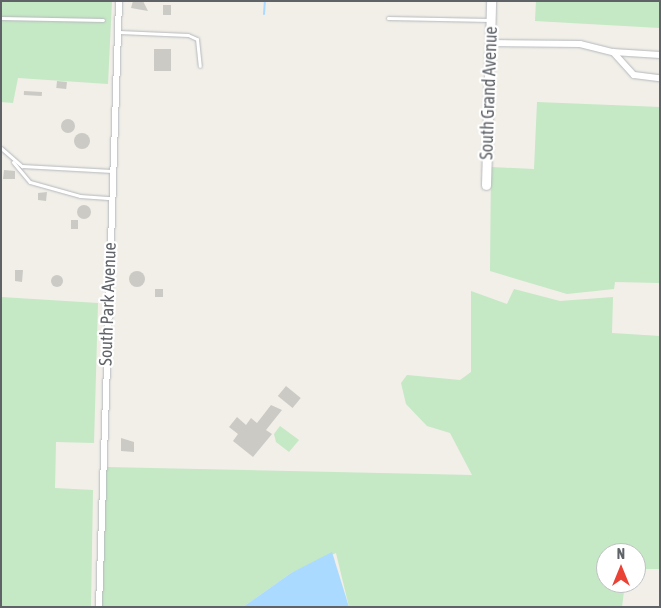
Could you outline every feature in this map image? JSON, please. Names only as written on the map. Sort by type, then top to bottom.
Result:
[{"type":"street","name":"South Park Avenue","points":[[99,607],[119,1]]},
{"type":"street","name":"South Grand Avenue","points":[[486,185],[492,1]]},
{"type":"street","points":[[490,43],[580,44],[613,52],[660,55]]},
{"type":"street","points":[[613,52],[634,75],[660,78]]},
{"type":"lane","points":[[1,18],[103,20]]},
{"type":"lane","points":[[388,18],[491,20]]},
{"type":"lane","points":[[119,32],[188,35],[197,39],[200,66]]},
{"type":"lane","points":[[1,148],[30,182],[80,196],[111,198]]},
{"type":"lane","points":[[13,162],[36,168],[113,171]]},
{"type":"green space","points":[[1,1],[112,1],[108,84],[18,78],[13,103],[1,102]]},
{"type":"green space","points":[[536,1],[660,1],[660,28],[535,21]]},
{"type":"green space","points":[[537,102],[660,107],[660,283],[615,282],[614,289],[567,294],[490,271],[491,167],[534,169]]},
{"type":"green space","points":[[514,289],[560,301],[613,297],[612,333],[660,336],[660,569],[646,569],[646,543],[596,543],[596,593],[624,593],[622,607],[349,607],[336,553],[291,573],[243,607],[101,607],[105,467],[472,475],[450,433],[427,426],[406,404],[401,383],[407,375],[460,380],[471,372],[471,291],[507,304]]},
{"type":"green space","points":[[1,297],[98,303],[94,443],[56,442],[55,488],[93,490],[91,607],[1,607]]},
{"type":"green space","points":[[280,426],[299,440],[289,452],[276,442],[274,434]]},
{"type":"water","points":[[332,552],[349,607],[243,607],[291,573]]},
{"type":"building","points":[[133,1],[143,1],[148,11],[131,8]]},
{"type":"building","points":[[163,5],[171,5],[171,15],[163,15]]},
{"type":"building","points":[[154,49],[171,49],[171,71],[154,71]]},
{"type":"building","points":[[57,81],[67,82],[66,89],[56,88]]},
{"type":"building","points":[[24,91],[42,92],[42,96],[24,95]]},
{"type":"building","points":[[65,119],[71,119],[75,126],[71,133],[65,133],[61,129],[61,123]]},
{"type":"building","points":[[79,133],[85,133],[90,138],[88,147],[79,149],[74,144],[74,138]]},
{"type":"building","points":[[4,170],[15,171],[15,179],[3,179]]},
{"type":"building","points":[[47,192],[46,201],[38,200],[38,193]]},
{"type":"building","points":[[81,205],[87,205],[91,212],[87,219],[81,219],[77,215],[77,209]]},
{"type":"building","points":[[71,220],[78,220],[78,229],[71,229]]},
{"type":"building","points":[[15,270],[23,270],[22,282],[15,281]]},
{"type":"building","points":[[137,271],[143,273],[145,279],[143,285],[137,287],[131,285],[129,279],[131,273]]},
{"type":"building","points":[[59,275],[62,276],[62,286],[55,287],[52,286],[51,279],[52,276]]},
{"type":"building","points":[[155,289],[163,289],[163,297],[155,297]]},
{"type":"building","points":[[286,386],[301,398],[293,408],[278,396]]},
{"type":"building","points":[[271,405],[282,410],[266,430],[272,434],[253,457],[233,441],[238,434],[229,427],[237,417],[246,425],[251,418],[257,423]]},
{"type":"building","points":[[121,438],[134,442],[134,452],[121,451]]},
{"type":"waterway","points":[[264,14],[265,1]]}]
